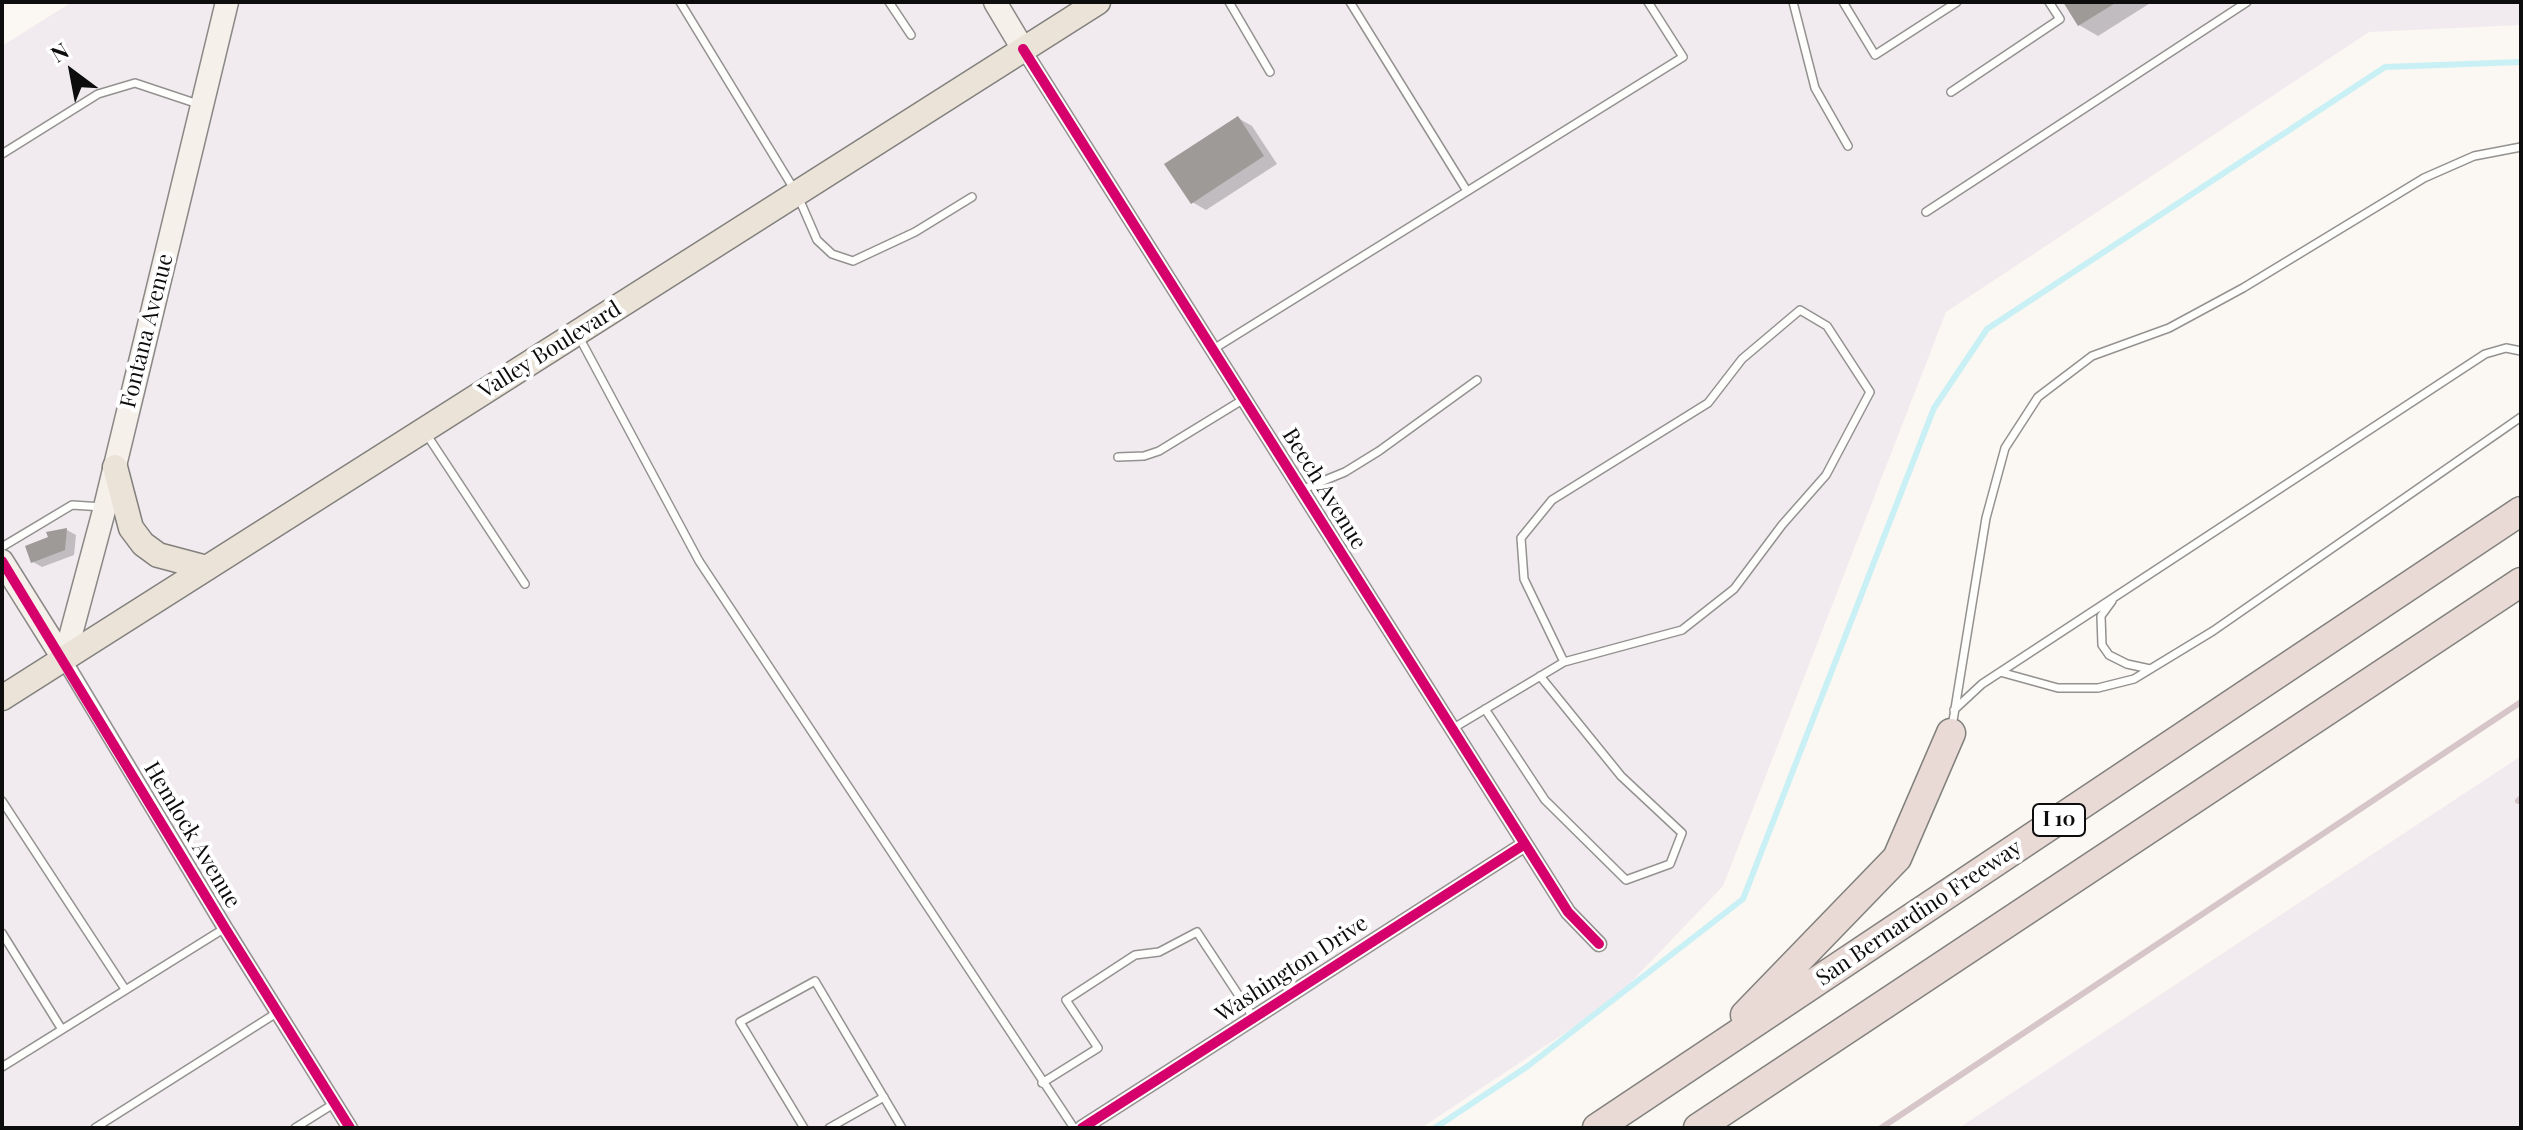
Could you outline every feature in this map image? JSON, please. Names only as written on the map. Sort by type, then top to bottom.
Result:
[{"type":"highway","name":"San Bernardino Freeway","points":[[1597,1128],[2521,511]]},
{"type":"highway","name":"I 10","points":[[1698,1128],[2521,582]]},
{"type":"highway","points":[[1705,1056],[1897,858],[1952,721]]},
{"type":"main road","name":"Fontana Avenue","points":[[64,660],[115,467],[227,2]]},
{"type":"main road","name":"Beech Avenue","points":[[995,2],[1023,49]]},
{"type":"main road","name":"Valley Boulevard","points":[[2,698],[1098,2]]},
{"type":"main road","points":[[115,467],[131,528],[143,544],[158,555],[207,568]]},
{"type":"main road","name":"Hemlock Avenue","points":[[2,561],[64,660]]},
{"type":"street","name":"Beech Avenue","points":[[1023,49],[1568,912],[1599,944]]},
{"type":"street","name":"Hemlock Avenue","points":[[64,660],[350,1128]]},
{"type":"street","name":"Washington Drive","points":[[1082,1128],[1525,844]]},
{"type":"lane","points":[[680,2],[797,194],[817,240],[832,254],[853,261],[915,232],[972,197]]},
{"type":"lane","points":[[889,2],[911,35]]},
{"type":"lane","points":[[1229,2],[1270,72]]},
{"type":"lane","points":[[1350,2],[1467,191]]},
{"type":"lane","points":[[1212,350],[1683,57],[1648,2]]},
{"type":"lane","points":[[1793,2],[1815,88],[1848,146]]},
{"type":"lane","points":[[1843,2],[1875,55],[1957,2]]},
{"type":"lane","points":[[1951,92],[2060,19],[2049,2]]},
{"type":"lane","points":[[1926,212],[2247,2]]},
{"type":"lane","points":[[2,154],[98,94],[135,83],[202,105]]},
{"type":"lane","points":[[1952,721],[1986,518],[2005,448],[2038,397],[2092,356],[2169,328],[2230,295],[2424,178],[2474,156],[2521,147]]},
{"type":"lane","points":[[1452,729],[1564,662],[1682,630],[1734,589],[1782,525],[1826,475],[1870,392],[1827,326],[1800,310],[1742,359],[1708,403],[1552,500],[1521,538],[1524,579],[1564,662]]},
{"type":"lane","points":[[577,333],[699,561],[1074,1128]]},
{"type":"lane","points":[[1952,721],[1982,684],[2485,354],[2506,348],[2521,351]]},
{"type":"lane","points":[[1301,490],[1357,465],[1477,380]]},
{"type":"lane","points":[[1118,457],[1144,456],[1159,451],[1244,399]]},
{"type":"lane","points":[[2000,672],[2058,688],[2098,688],[2134,679],[2213,631],[2521,417]]},
{"type":"lane","points":[[424,430],[525,584]]},
{"type":"lane","points":[[2,547],[72,505],[105,507]]},
{"type":"lane","points":[[2115,596],[2101,616],[2099,632],[2102,645],[2109,655],[2127,664],[2150,669]]},
{"type":"lane","points":[[1485,709],[1545,800],[1626,880],[1670,864],[1682,833],[1621,776],[1540,676]]},
{"type":"lane","points":[[2,801],[125,989]]},
{"type":"lane","points":[[2,1067],[225,928]]},
{"type":"lane","points":[[1042,1083],[1098,1048],[1066,1000],[1135,955],[1159,952],[1197,932],[1253,1017]]},
{"type":"lane","points":[[2,933],[61,1028]]},
{"type":"lane","points":[[804,1128],[740,1022],[815,981],[902,1128]]},
{"type":"lane","points":[[95,1128],[278,1012]]},
{"type":"lane","points":[[829,1128],[884,1097]]},
{"type":"lane","points":[[295,1128],[335,1103]]},
{"type":"shaded area","points":[[72,2],[2521,2],[2521,25],[2369,32],[1946,312],[1723,886],[1613,1001],[1421,1128],[2,1128],[2,46]]},
{"type":"shaded area","points":[[2521,756],[2521,1128],[1959,1128],[2412,828]]},
{"type":"building","points":[[2063,2],[2117,2],[2078,26]]},
{"type":"building","points":[[1238,116],[1264,156],[1191,204],[1164,164]]},
{"type":"building","points":[[67,528],[65,550],[31,563],[25,546],[48,537],[46,532]]},
{"type":"waterway","points":[[1435,1128],[1528,1066],[1743,899],[1934,408],[1987,329],[2385,67],[2521,62]]},
{"type":"railway","points":[[1881,1128],[2521,702]]},
{"type":"railway","points":[[2518,801],[2521,798]]},
{"type":"cycle path","points":[[1023,49],[1568,912],[1599,944]]},
{"type":"cycle path","points":[[2,561],[350,1128]]},
{"type":"cycle path","points":[[1082,1128],[1525,844]]}]
